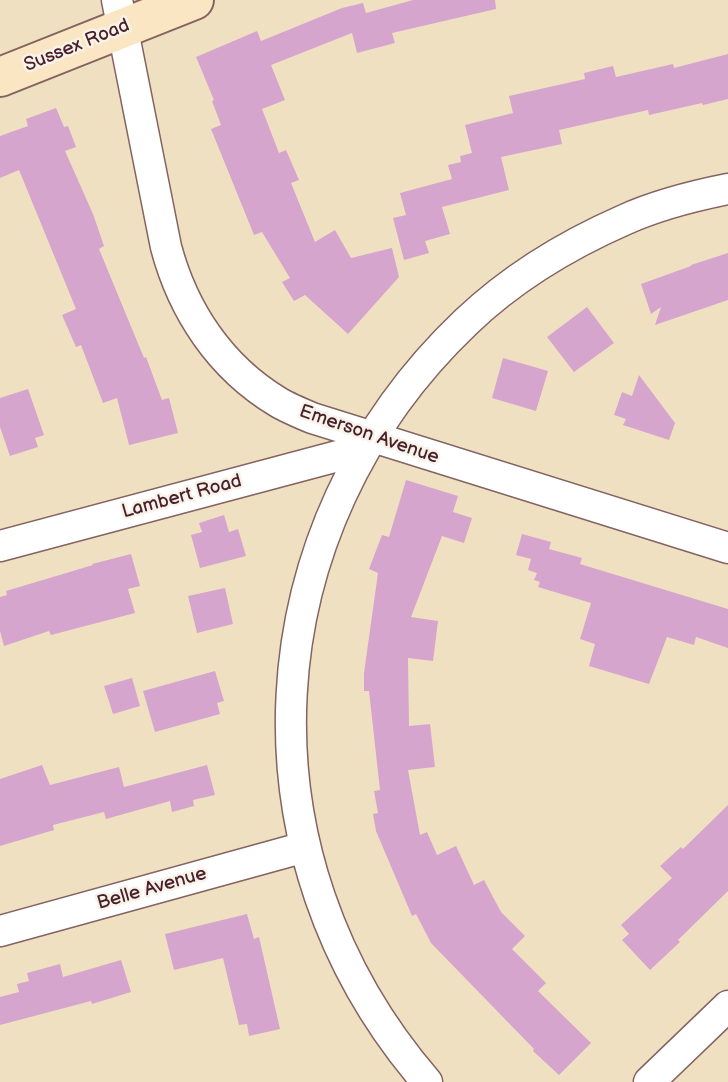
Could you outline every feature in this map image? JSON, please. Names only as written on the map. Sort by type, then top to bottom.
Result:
[{"type":"street","name":"Sussex Road","points":[[0,77],[121,14],[194,0]]},
{"type":"street","name":"Emerson Avenue","points":[[121,14],[173,275],[189,309],[213,345],[240,373],[277,401],[367,443],[728,548]]},
{"type":"street","points":[[427,1082],[374,1013],[342,955],[321,901],[305,847],[298,813],[291,747],[292,680],[299,624],[315,559],[339,497],[380,422],[420,369],[467,321],[510,285],[566,248],[626,219],[689,197],[728,189]]},
{"type":"street","name":"Lambert Road","points":[[0,546],[367,443]]},
{"type":"street","name":"Belle Avenue","points":[[0,932],[305,847]]},
{"type":"street","points":[[649,1082],[728,1006]]},
{"type":"building","points":[[413,0],[495,0],[496,9],[392,33],[395,43],[357,53],[352,33],[271,65],[285,100],[262,109],[279,153],[286,150],[299,180],[291,183],[315,242],[335,230],[351,258],[392,248],[399,277],[348,334],[305,295],[294,301],[282,282],[290,278],[262,232],[254,235],[211,129],[221,125],[196,57],[257,31],[261,41],[342,8],[363,3],[366,13]]},
{"type":"building","points":[[728,54],[728,99],[649,115],[648,110],[559,130],[562,144],[501,157],[509,190],[442,207],[450,234],[425,241],[429,253],[404,260],[393,218],[406,215],[400,193],[452,179],[448,165],[461,162],[460,156],[472,153],[465,125],[513,113],[509,96],[585,79],[584,73],[613,66],[616,77],[673,64],[674,68]]},
{"type":"building","points":[[56,108],[64,127],[68,126],[76,147],[65,151],[93,214],[104,246],[99,249],[162,400],[169,398],[178,433],[129,445],[117,398],[103,403],[81,345],[76,347],[62,315],[76,309],[19,170],[0,178],[0,136],[28,126],[26,119]]},
{"type":"building","points":[[728,253],[728,300],[655,325],[661,307],[651,314],[641,284]]},
{"type":"building","points":[[587,307],[614,343],[574,372],[547,337]]},
{"type":"building","points":[[503,358],[548,371],[536,411],[492,398]]},
{"type":"building","points":[[639,375],[675,423],[669,440],[623,425],[626,419],[614,415],[622,392],[632,396]]},
{"type":"building","points":[[28,389],[44,435],[35,438],[38,447],[10,456],[0,427],[0,398]]},
{"type":"building","points":[[406,480],[458,496],[453,512],[472,518],[464,543],[442,536],[411,617],[438,621],[433,661],[408,658],[409,726],[430,724],[435,767],[408,770],[420,835],[427,832],[437,855],[456,846],[474,885],[484,880],[501,912],[525,936],[512,949],[546,983],[538,991],[591,1043],[559,1075],[431,943],[416,914],[412,916],[376,831],[373,814],[378,813],[374,791],[380,790],[369,691],[364,691],[364,673],[378,573],[369,569],[382,535],[389,537]]},
{"type":"building","points":[[224,515],[229,532],[238,529],[246,556],[200,568],[191,535],[202,532],[199,523]]},
{"type":"building","points":[[522,534],[551,542],[549,549],[582,558],[580,564],[728,609],[728,648],[696,637],[694,645],[667,637],[649,684],[589,666],[595,644],[580,639],[591,603],[538,587],[540,582],[534,580],[537,573],[528,570],[531,559],[516,555]]},
{"type":"building","points":[[131,554],[140,586],[128,589],[135,613],[51,635],[49,631],[4,646],[0,631],[0,597],[7,595],[6,591]]},
{"type":"building","points":[[225,588],[233,624],[197,633],[188,596]]},
{"type":"building","points":[[215,671],[224,701],[217,703],[220,714],[155,732],[143,691]]},
{"type":"building","points":[[132,678],[140,706],[113,714],[104,686]]},
{"type":"building","points":[[42,765],[50,785],[119,767],[124,787],[207,765],[215,795],[193,800],[194,806],[172,812],[170,801],[106,819],[104,812],[53,825],[54,830],[0,846],[0,779]]},
{"type":"building","points":[[728,805],[728,891],[650,970],[622,940],[629,934],[621,925],[672,878],[660,866],[681,847],[683,849]]},
{"type":"building","points":[[247,914],[254,939],[259,937],[280,1029],[249,1036],[247,1024],[239,1025],[223,958],[174,970],[165,934]]},
{"type":"building","points":[[121,960],[131,992],[92,1004],[91,1001],[0,1025],[0,997],[19,992],[17,984],[29,981],[27,973],[60,964],[63,977]]}]
